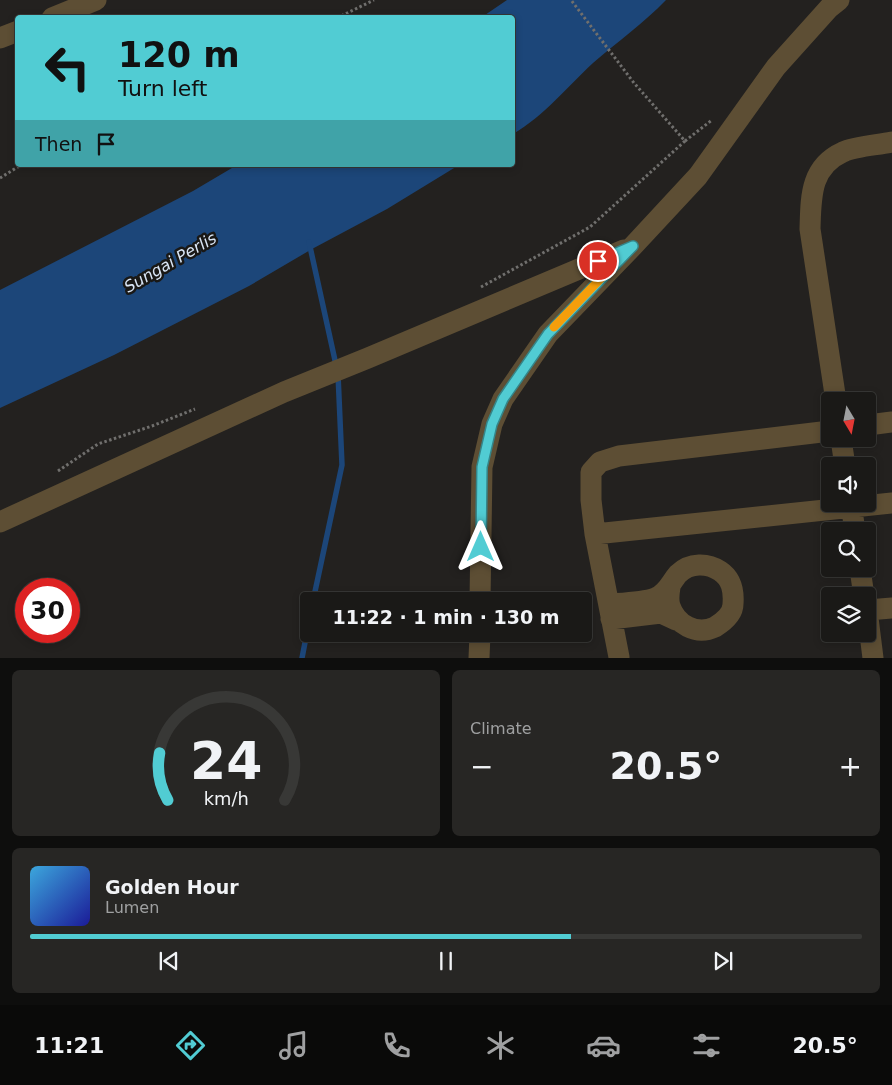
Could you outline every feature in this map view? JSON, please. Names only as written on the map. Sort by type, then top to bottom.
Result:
[{"type":"street","points":[[59,15],[96,0]]},
{"type":"street","points":[[480,592],[482,467],[492,424],[503,399],[548,334],[698,176],[782,61],[829,8],[839,0]]},
{"type":"street","points":[[0,38],[15,32]]},
{"type":"street","points":[[835,392],[810,229],[811,202],[815,179],[824,164],[844,152],[892,142]]},
{"type":"street","points":[[0,522],[284,392],[633,246]]},
{"type":"street","points":[[876,425],[892,422]]},
{"type":"street","points":[[620,657],[595,534],[590,482],[592,472],[600,462],[619,456],[821,431]]},
{"type":"street","points":[[876,504],[892,503]]},
{"type":"street","points":[[595,534],[821,508]]},
{"type":"street","points":[[694,565],[712,566],[726,575],[734,590],[733,608],[724,622],[708,630],[691,629],[661,612],[610,612],[656,598],[670,587],[679,573],[694,565]]},
{"type":"street","points":[[670,587],[669,604],[676,620]]},
{"type":"street","points":[[876,609],[892,608]]},
{"type":"street","points":[[479,658],[480,642]]},
{"type":"street","points":[[871,642],[873,658]]},
{"type":"path","points":[[344,15],[374,0]]},
{"type":"path","points":[[480,287],[590,226],[685,141],[634,83],[570,0]]},
{"type":"path","points":[[0,178],[18,167]]},
{"type":"path","points":[[58,472],[98,444],[152,426],[196,408]]},
{"type":"water","points":[[507,0],[666,0],[640,25],[593,63],[535,119],[515,133],[515,15],[485,15]]},
{"type":"water","name":"Sungai Perlis","points":[[234,167],[456,167],[387,209],[312,249],[249,286],[114,355],[0,408],[0,290],[193,191]]},
{"type":"waterway","points":[[309,242],[338,374],[342,465],[315,592]]},
{"type":"waterway","points":[[302,658],[305,642]]},
{"type":"slow traffic","points":[[554,327],[608,271]]},
{"type":"route","points":[[481,547],[482,467],[492,424],[503,399],[548,334],[633,246],[598,261]]}]
